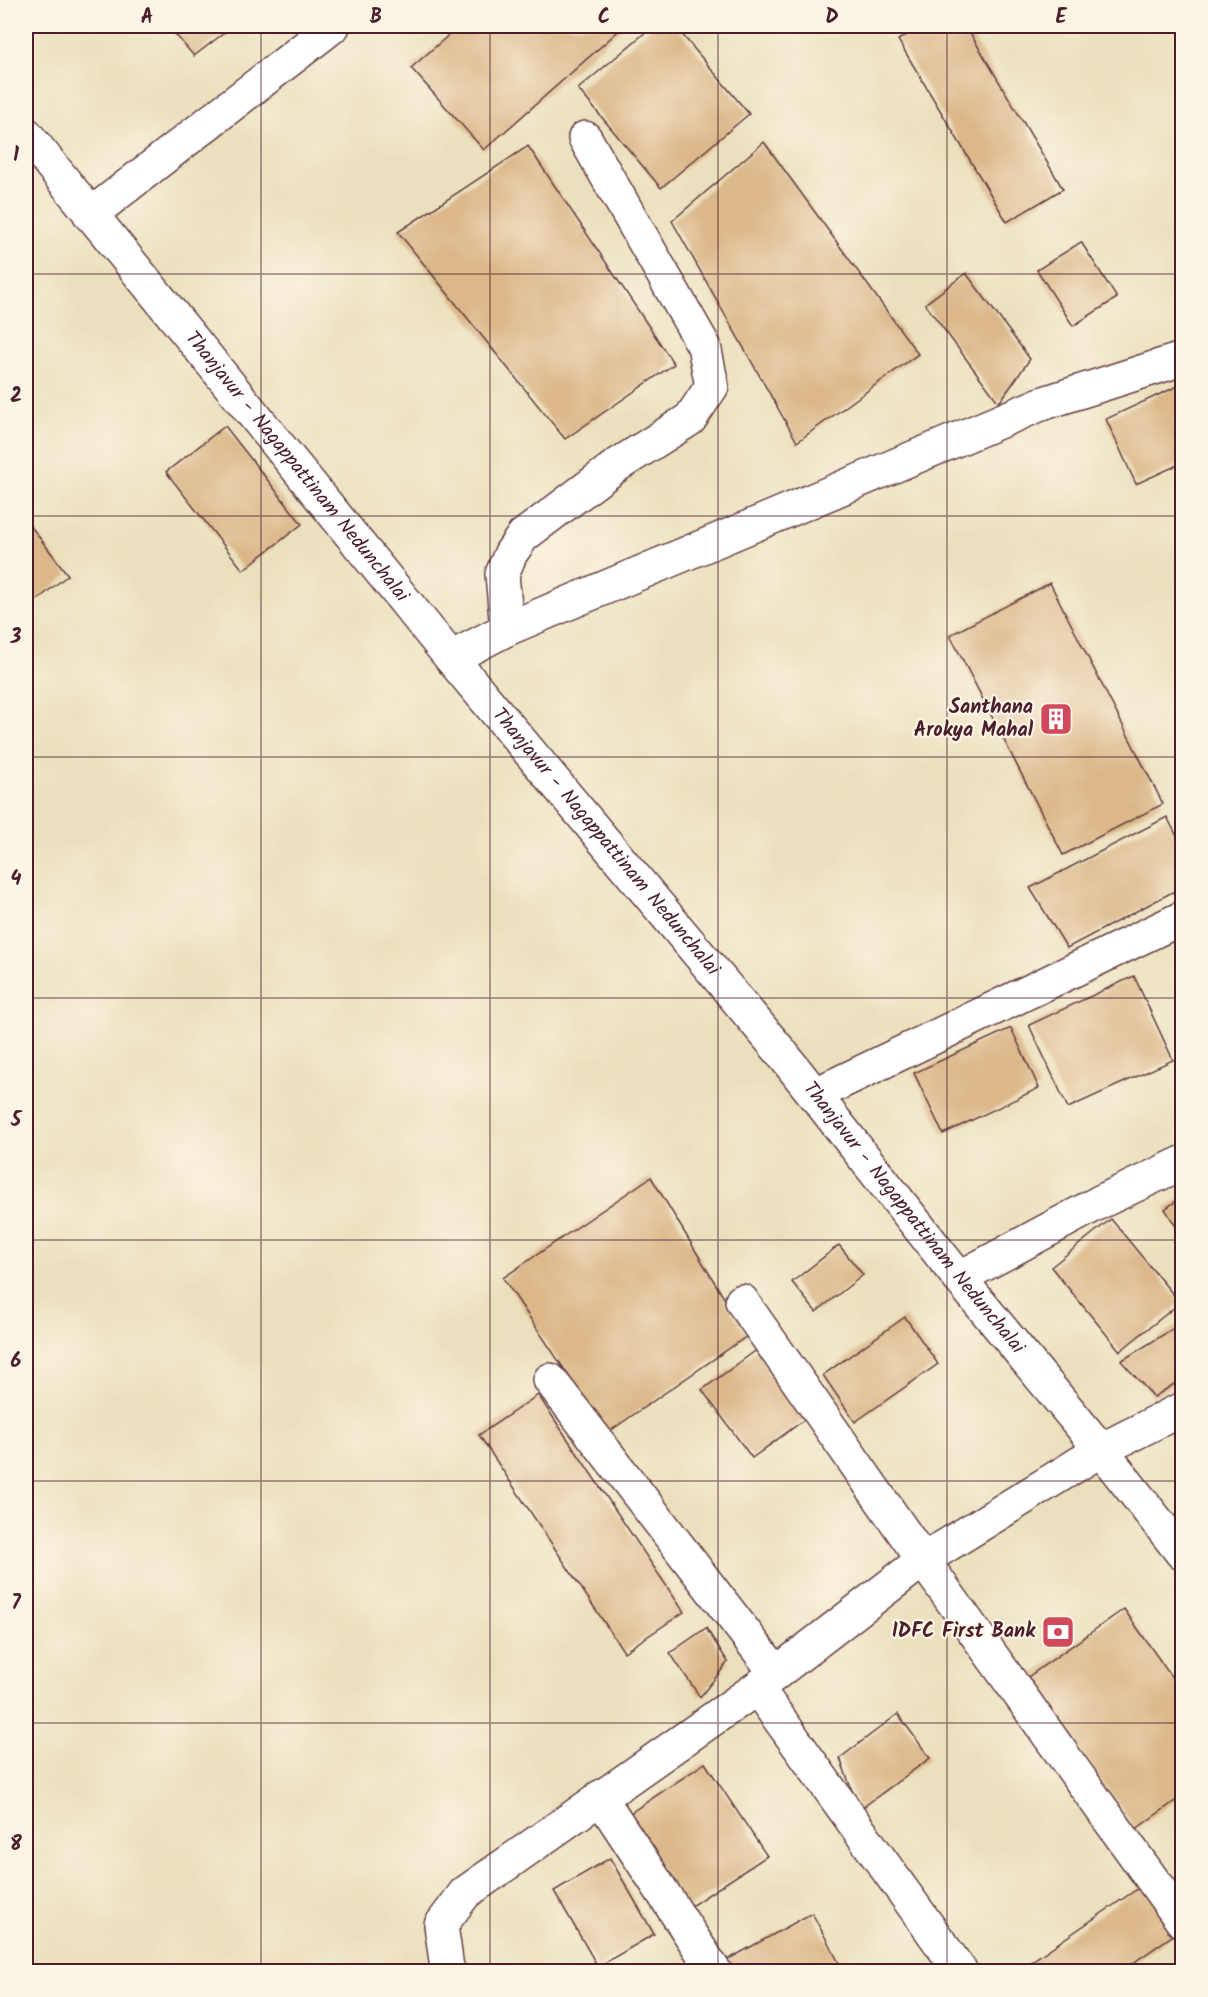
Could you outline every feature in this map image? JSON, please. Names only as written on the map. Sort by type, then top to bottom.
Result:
[{"type":"main road","points":[[90,215],[333,26]]},
{"type":"main road","name":"Thanjavur - Nagappattinam Nedunchalai","points":[[26,134],[451,658],[780,1050],[959,1278],[1101,1450],[1182,1553]]},
{"type":"main road","points":[[507,629],[502,574],[511,553],[523,536],[616,466],[690,419],[712,386],[704,346],[585,138]]},
{"type":"main road","points":[[451,658],[507,629],[1041,404],[1182,360]]},
{"type":"main road","points":[[814,1095],[1182,918]]},
{"type":"main road","points":[[959,1278],[1100,1202],[1182,1162]]},
{"type":"main road","points":[[742,1302],[923,1560],[1182,1921]]},
{"type":"main road","points":[[550,1380],[766,1681],[961,1971]]},
{"type":"main road","points":[[449,1971],[441,1925],[465,1893],[766,1681],[923,1560],[1101,1450],[1182,1409]]},
{"type":"main road","points":[[600,1797],[715,1971]]},
{"type":"building","points":[[168,26],[233,26],[194,56]]},
{"type":"building","points":[[459,26],[624,26],[484,150],[411,68]]},
{"type":"building","points":[[653,26],[675,26],[749,114],[661,188],[578,89]]},
{"type":"building","points":[[922,26],[966,26],[1063,189],[1007,222],[898,40]]},
{"type":"building","points":[[764,142],[918,354],[797,442],[672,221]]},
{"type":"building","points":[[528,146],[674,364],[565,439],[398,232]]},
{"type":"building","points":[[1081,242],[1117,298],[1073,326],[1037,270]]},
{"type":"building","points":[[966,273],[1030,359],[999,403],[925,304]]},
{"type":"building","points":[[1182,384],[1182,463],[1136,484],[1106,419]]},
{"type":"building","points":[[225,426],[302,524],[243,570],[166,472]]},
{"type":"building","points":[[26,520],[68,575],[26,609]]},
{"type":"building","name":"Santhana Arokya Mahal","points":[[1050,583],[1163,804],[1063,855],[950,635]]},
{"type":"building","points":[[1167,817],[1182,846],[1182,887],[1067,948],[1030,888]]},
{"type":"building","points":[[1134,976],[1173,1060],[1068,1108],[1029,1025]]},
{"type":"building","points":[[1011,1028],[1039,1088],[943,1134],[914,1073]]},
{"type":"building","points":[[651,1177],[747,1336],[607,1433],[503,1278]]},
{"type":"building","points":[[1182,1197],[1182,1236],[1165,1209]]},
{"type":"building","points":[[1111,1219],[1180,1303],[1120,1351],[1051,1267]]},
{"type":"building","points":[[839,1245],[863,1275],[816,1312],[792,1282]]},
{"type":"building","points":[[905,1317],[938,1364],[855,1422],[823,1375]]},
{"type":"building","points":[[1182,1323],[1182,1379],[1154,1397],[1121,1361]]},
{"type":"building","points":[[762,1346],[812,1414],[752,1458],[702,1390]]},
{"type":"building","points":[[538,1395],[684,1612],[624,1652],[479,1435]]},
{"type":"building","points":[[1124,1609],[1182,1692],[1182,1796],[1136,1829],[1028,1677]]},
{"type":"building","points":[[706,1628],[728,1662],[700,1697],[670,1653]]},
{"type":"building","points":[[898,1714],[930,1758],[859,1810],[840,1758]]},
{"type":"building","points":[[705,1763],[767,1856],[688,1908],[626,1816]]},
{"type":"building","points":[[610,1858],[654,1934],[598,1967],[554,1891]]},
{"type":"building","points":[[1149,1881],[1182,1929],[1120,1972],[1016,1972]]},
{"type":"building","points":[[812,1913],[844,1972],[722,1972],[718,1965]]},
{"type":"place","name":"Santhana Arokya Mahal","points":[[1056,719]]},
{"type":"place","name":"IDFC First Bank","points":[[1058,1632]]}]
